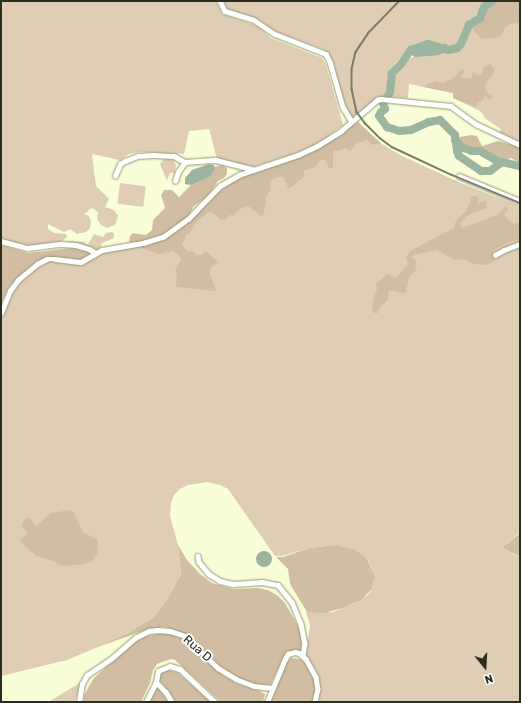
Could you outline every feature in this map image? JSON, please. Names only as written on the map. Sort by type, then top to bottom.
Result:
[{"type":"street","points":[[220,1],[225,11],[254,20],[276,34],[326,54],[330,62],[343,108],[352,122]]},
{"type":"street","points":[[1,313],[10,291],[18,280],[37,264],[55,259],[81,262],[108,248],[143,243],[163,237],[188,220],[220,186],[239,175],[307,151],[330,138],[352,122],[374,102],[381,99],[451,106],[476,124],[520,145]]},
{"type":"street","points":[[115,176],[120,164],[130,158],[138,156],[169,155],[185,162],[216,160],[249,169],[257,168]]},
{"type":"street","points":[[175,181],[178,172],[185,162]]},
{"type":"street","points":[[460,176],[520,201]]},
{"type":"street","points":[[1,241],[27,248],[76,245],[96,253]]},
{"type":"street","points":[[495,255],[520,244]]},
{"type":"street","points":[[198,556],[199,562],[209,574],[220,581],[233,584],[262,582],[278,585],[292,602],[305,634],[302,655]]},
{"type":"street","name":"Rua D","points":[[79,702],[82,684],[87,675],[111,659],[135,638],[149,631],[157,630],[170,631],[185,636],[218,668],[236,679],[254,686],[272,688]]},
{"type":"street","points":[[267,702],[288,654],[295,652],[302,655],[310,666],[317,683],[318,689],[315,702]]},
{"type":"street","points":[[146,702],[156,682],[156,676],[162,668],[175,666],[216,702]]},
{"type":"street","points":[[156,682],[166,692],[172,702]]},
{"type":"shaded area","points":[[1,1],[216,1],[222,14],[258,26],[271,38],[322,58],[326,65],[343,125],[326,138],[305,150],[253,167],[217,159],[209,129],[189,131],[184,154],[140,152],[129,154],[120,160],[92,154],[96,186],[109,199],[105,207],[114,210],[118,216],[115,225],[107,228],[101,225],[97,219],[98,212],[92,208],[84,214],[89,216],[91,221],[90,228],[86,232],[77,234],[70,229],[64,232],[48,224],[48,229],[54,233],[66,234],[67,237],[62,243],[28,246],[1,239]]},
{"type":"shaded area","points":[[222,1],[489,1],[470,22],[456,46],[451,48],[429,41],[414,46],[407,51],[389,70],[387,92],[385,97],[374,100],[352,120],[343,101],[334,66],[325,50],[274,31],[258,21],[228,11]]},
{"type":"shaded area","points":[[497,1],[520,1],[520,143],[499,134],[501,129],[486,119],[480,111],[453,98],[453,93],[409,84],[408,98],[391,97],[394,76],[409,59],[420,54],[434,54],[459,49],[462,47],[470,27],[483,18],[488,7]]},
{"type":"shaded area","points":[[497,1],[520,1],[520,20],[518,23],[511,24],[504,28],[500,37],[482,39],[473,30],[472,26],[483,18],[488,7]]},
{"type":"shaded area","points":[[490,64],[494,69],[494,73],[486,83],[485,88],[492,98],[489,100],[485,96],[482,101],[477,102],[476,107],[453,98],[453,93],[424,87],[428,83],[436,81],[443,83],[454,78],[461,69],[465,71],[461,77],[462,78],[471,78],[473,72],[480,76],[483,72],[483,67]]},
{"type":"shaded area","points":[[358,122],[382,144],[402,156],[463,184],[520,206],[520,532],[502,548],[520,558],[520,702],[318,702],[320,688],[319,680],[306,654],[310,625],[306,612],[333,612],[353,604],[368,595],[372,589],[375,576],[369,562],[366,557],[354,549],[336,545],[309,548],[282,556],[275,556],[228,489],[208,482],[188,485],[180,489],[174,495],[171,503],[170,516],[178,545],[181,574],[168,598],[155,616],[130,632],[67,660],[1,676],[1,318],[16,286],[36,268],[47,262],[63,261],[84,264],[102,253],[161,240],[190,221],[214,195],[315,149]]},
{"type":"shaded area","points":[[358,122],[380,143],[373,145],[367,140],[357,143],[350,151],[345,148],[338,151],[333,150],[333,168],[329,168],[325,160],[321,159],[315,167],[303,171],[305,176],[289,189],[283,177],[277,177],[270,181],[271,189],[266,197],[263,216],[248,206],[240,209],[234,215],[230,215],[225,220],[221,220],[211,211],[196,222],[190,233],[186,235],[182,245],[187,251],[194,252],[196,255],[201,255],[206,251],[218,262],[211,268],[210,273],[216,291],[176,287],[177,273],[175,270],[181,260],[180,256],[173,251],[159,254],[144,249],[140,246],[161,240],[176,231],[190,221],[222,188],[235,179],[315,149]]},
{"type":"shaded area","points":[[471,135],[477,136],[482,146],[498,141],[520,147],[520,163],[511,158],[498,161],[483,151],[471,150],[458,143],[460,137]]},
{"type":"shaded area","points":[[165,158],[173,160],[176,165],[175,173],[170,173],[167,181],[160,164]]},
{"type":"shaded area","points":[[209,164],[214,165],[215,168],[210,177],[191,185],[185,184],[185,178],[192,170]]},
{"type":"shaded area","points":[[222,165],[227,168],[227,174],[224,178],[218,181],[208,196],[193,207],[189,216],[165,234],[140,242],[129,242],[130,236],[133,233],[146,235],[152,230],[153,220],[165,208],[161,195],[164,190],[172,190],[179,197],[191,185],[210,177],[215,167]]},
{"type":"shaded area","points":[[120,183],[146,186],[143,207],[117,204]]},
{"type":"shaded area","points":[[472,196],[477,196],[479,199],[477,205],[483,201],[486,202],[487,208],[466,216],[460,224],[462,228],[497,215],[506,206],[508,209],[504,215],[510,222],[514,224],[520,222],[520,239],[509,242],[495,249],[493,252],[494,261],[487,265],[474,264],[464,259],[455,260],[436,250],[413,255],[411,257],[416,261],[415,266],[417,270],[409,277],[406,292],[404,293],[389,290],[388,300],[380,307],[378,313],[374,313],[372,309],[373,299],[377,290],[376,284],[389,274],[395,278],[408,264],[406,258],[410,251],[454,228],[456,220],[466,212]]},
{"type":"shaded area","points":[[106,233],[114,233],[114,238],[102,243],[100,249],[96,251],[65,243],[69,241],[86,242],[84,244],[88,244],[94,234],[103,237]]},
{"type":"shaded area","points":[[1,245],[28,253],[72,248],[93,253],[83,260],[53,257],[36,262],[9,287],[1,304]]},
{"type":"shaded area","points":[[71,510],[83,532],[98,540],[97,554],[92,561],[85,564],[63,566],[51,560],[36,556],[21,542],[20,539],[27,535],[27,532],[21,526],[28,517],[36,526],[51,513]]},
{"type":"shaded area","points":[[520,533],[520,557],[502,548]]},
{"type":"shaded area","points":[[178,545],[187,560],[200,574],[212,583],[233,589],[257,588],[268,590],[277,595],[285,603],[300,630],[302,638],[301,650],[300,652],[285,654],[271,684],[266,686],[255,685],[238,679],[224,670],[189,636],[165,627],[148,629],[98,647],[130,632],[155,616],[168,598],[181,574]]},
{"type":"shaded area","points":[[336,545],[354,549],[366,557],[375,576],[372,589],[361,600],[343,608],[324,613],[307,612],[290,584],[288,569],[276,557],[283,557],[309,548]]},
{"type":"shaded area","points":[[264,551],[271,556],[272,559],[267,566],[264,567],[257,562],[256,559],[261,552]]},
{"type":"shaded area","points":[[164,633],[172,634],[185,640],[226,677],[238,684],[265,694],[263,702],[221,702],[175,660],[171,659],[157,664],[153,670],[150,683],[141,702],[84,702],[84,696],[94,678],[136,641],[147,636]]},
{"type":"shaded area","points":[[291,658],[300,659],[305,663],[313,678],[316,687],[313,702],[271,702],[286,663]]},
{"type":"shaded area","points":[[167,670],[177,672],[211,702],[176,702],[159,679],[163,671]]},
{"type":"shaded area","points":[[80,683],[75,702],[48,702]]},
{"type":"shaded area","points":[[157,686],[160,690],[168,702],[149,702]]},
{"type":"waterway","points":[[492,1],[484,7],[480,18],[469,25],[461,44],[457,48],[448,50],[428,44],[411,50],[401,64],[392,73],[390,92],[383,103],[385,109],[379,116],[387,127],[399,131],[411,130],[429,122],[440,120],[455,135],[459,156],[481,171],[490,171],[502,162],[520,166]]},
{"type":"waterway","points":[[416,53],[437,51],[444,48]]},
{"type":"waterway","points":[[455,140],[463,148],[472,151],[480,151],[499,162]]},
{"type":"railway","points":[[400,1],[369,33],[356,52],[352,70],[352,89],[357,112],[365,123],[380,138],[392,147],[452,175],[520,203]]}]
